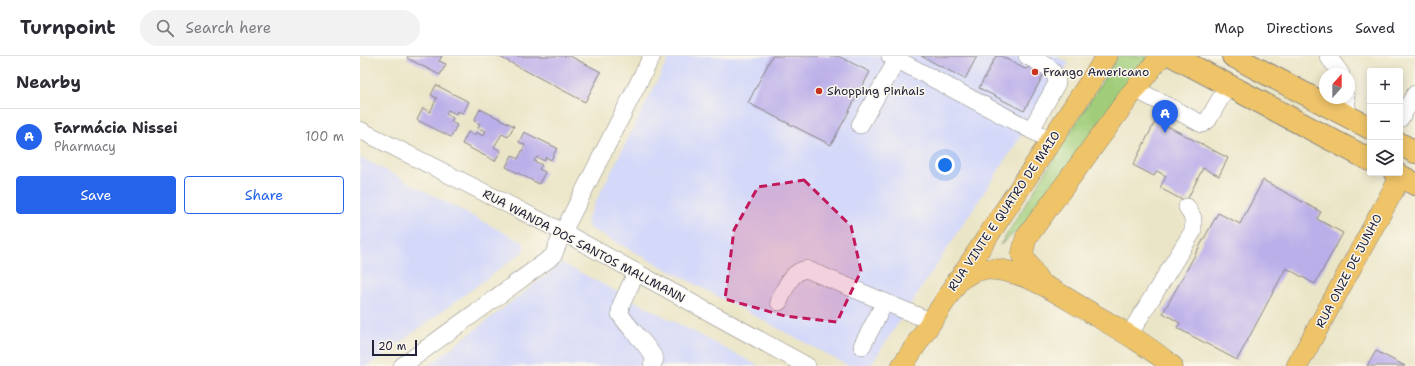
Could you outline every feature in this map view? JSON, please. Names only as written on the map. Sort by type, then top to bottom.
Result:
[{"type":"highway","points":[[1173,56],[1367,158]]},
{"type":"highway","points":[[1233,56],[1347,107],[1367,125]]},
{"type":"highway","points":[[1403,146],[1415,152]]},
{"type":"main road","name":"RUA VINTE E QUATRO DE MAIO","points":[[902,366],[930,321],[1052,141],[1107,56]]},
{"type":"main road","points":[[1040,283],[1022,254],[1026,238],[1135,89],[1161,56]]},
{"type":"main road","name":"RUA ONZE DE JUNHO","points":[[1298,366],[1404,178]]},
{"type":"main road","points":[[956,282],[973,272],[985,268],[1002,270],[1040,283],[1155,351],[1172,366]]},
{"type":"street","points":[[402,366],[553,256],[563,232],[652,56]]},
{"type":"street","points":[[1027,56],[1052,69],[1056,75],[1057,83],[1031,130]]},
{"type":"street","points":[[1328,56],[1337,68]]},
{"type":"street","points":[[860,125],[894,58],[1052,141]]},
{"type":"street","points":[[1135,89],[1202,124],[1208,120],[1228,85]]},
{"type":"street","name":"RUA WANDA DOS SANTOS MALLMANN","points":[[360,130],[563,232],[807,366]]},
{"type":"street","points":[[1129,335],[1193,231],[1193,218],[1187,207]]},
{"type":"street","points":[[778,302],[791,278],[798,270],[806,269],[930,321]]},
{"type":"street","points":[[636,273],[621,305],[620,314],[627,325],[647,345],[655,359],[652,366]]},
{"type":"street","points":[[862,346],[885,302]]},
{"type":"highlighted area","points":[[804,180],[851,226],[861,271],[837,322],[785,316],[725,299],[734,230],[758,187]]},
{"type":"shaded area","points":[[670,56],[1055,56],[1069,63],[870,366],[849,366],[589,228],[587,219]]},
{"type":"shaded area","points":[[360,157],[524,243],[524,251],[368,366],[360,366]]},
{"type":"shaded area","points":[[562,263],[759,366],[428,366]]},
{"type":"green space","points":[[1118,56],[1144,56],[1150,59],[1041,211],[1000,245]]},
{"type":"building","points":[[408,56],[442,56],[439,61],[446,64],[440,75],[407,58]]},
{"type":"building","points":[[498,56],[570,56],[601,72],[585,102]]},
{"type":"building","points":[[772,56],[838,56],[870,72],[831,145],[748,103]]},
{"type":"building","points":[[921,56],[977,56],[965,79]]},
{"type":"building","points":[[996,56],[1001,56],[1025,69],[1034,66],[1045,72],[1024,111],[979,88]]},
{"type":"building","points":[[436,85],[469,102],[463,113],[457,111],[456,114],[448,110],[446,114],[453,118],[451,122],[457,125],[451,137],[417,120],[423,108],[430,112],[437,98],[431,95]]},
{"type":"building","points":[[480,109],[514,126],[508,137],[502,134],[494,147],[501,151],[495,161],[462,144],[468,132],[474,135],[476,132],[483,136],[486,131],[478,128],[480,124],[474,121]]},
{"type":"building","points":[[1156,120],[1228,158],[1219,176],[1203,168],[1186,202],[1160,188],[1166,176],[1157,171],[1154,176],[1133,165]]},
{"type":"building","points":[[524,132],[557,148],[551,160],[546,157],[544,161],[537,157],[534,161],[542,165],[539,169],[545,172],[539,184],[506,167],[512,155],[518,159],[525,145],[519,142]]},
{"type":"building","points":[[1263,180],[1321,212],[1317,219],[1343,233],[1315,284],[1286,268],[1237,360],[1177,328],[1180,323],[1163,313],[1218,213],[1240,224]]},
{"type":"building","points":[[1376,351],[1405,366],[1367,366]]},
{"type":"place","name":"Frango Americano","points":[[1035,72]]},
{"type":"place","name":"Shopping Pinhais","points":[[819,91]]},
{"type":"place","name":"Farmácia Nissei","points":[[1165,133]]}]
